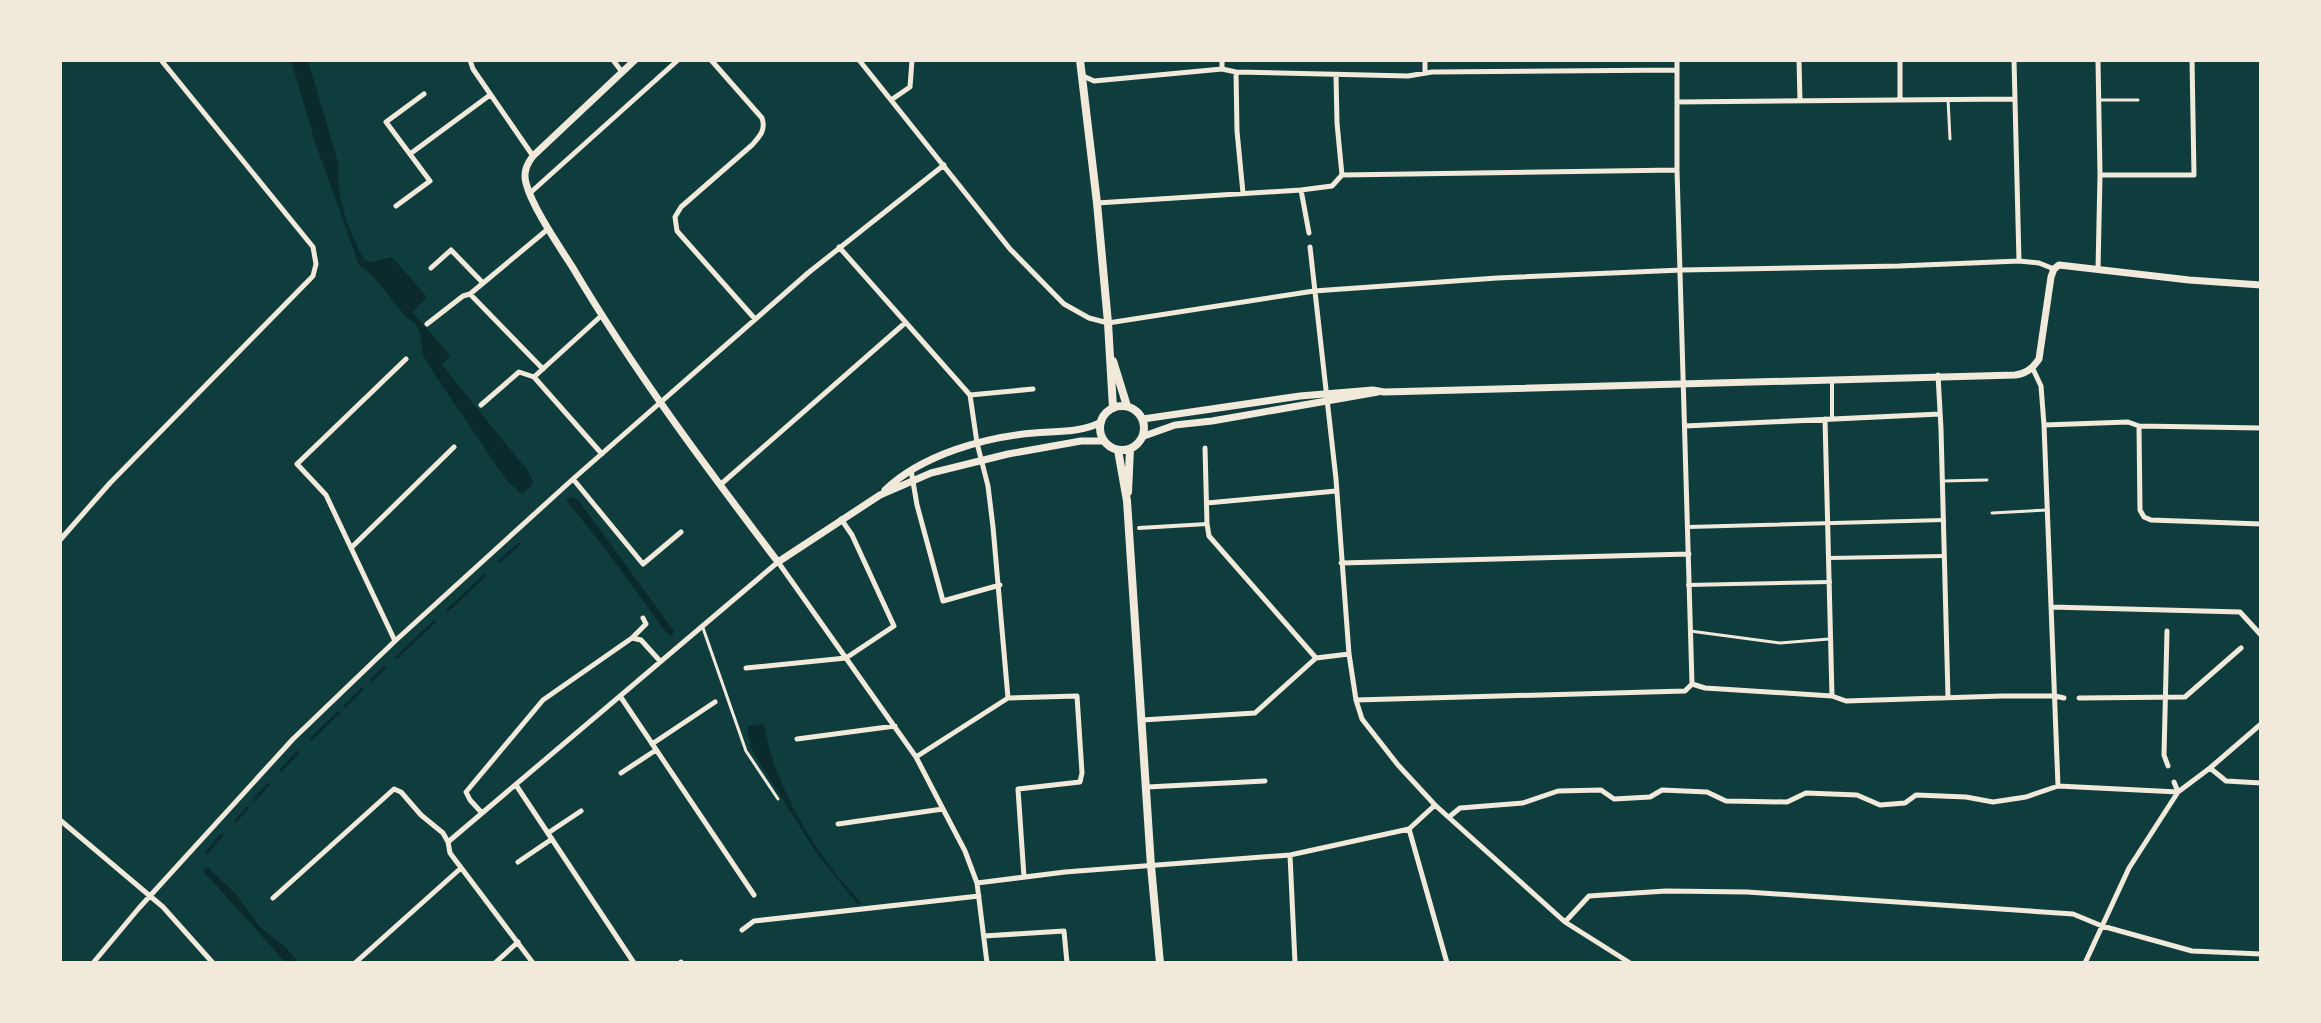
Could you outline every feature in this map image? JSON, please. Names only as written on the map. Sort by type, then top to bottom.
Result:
[{"type":"main road","points":[[1080,60],[1097,203],[1113,408]]},
{"type":"main road","points":[[1109,351],[1127,406]]},
{"type":"main road","points":[[1127,406],[1143,419],[1144,436],[1130,449],[1118,450],[1104,441],[1101,422],[1113,408],[1127,406]]},
{"type":"main road","points":[[1127,501],[1130,449]]},
{"type":"main road","points":[[1118,450],[1127,501],[1160,963]]},
{"type":"street","points":[[60,540],[110,483],[313,276],[316,264],[313,247],[161,60]]},
{"type":"street","points":[[470,60],[490,95],[533,156]]},
{"type":"street","points":[[613,60],[622,72]]},
{"type":"street","points":[[635,60],[533,156],[524,174],[530,194],[601,316],[916,757],[965,851],[977,883],[987,963]]},
{"type":"street","points":[[530,194],[678,60]]},
{"type":"street","points":[[711,60],[762,118],[765,126],[752,145],[681,207],[675,217],[677,231],[755,319]]},
{"type":"street","points":[[859,60],[1010,249],[1064,304],[1089,318],[1108,323],[1314,291],[1497,278],[2019,261],[2039,263],[2054,269]]},
{"type":"street","points":[[891,100],[910,87],[912,60]]},
{"type":"street","points":[[1199,60],[1200,71]]},
{"type":"street","points":[[1222,60],[1222,69]]},
{"type":"street","points":[[1425,60],[1425,73]]},
{"type":"street","points":[[1356,700],[1685,691],[1692,684],[1677,170],[1677,60]]},
{"type":"street","points":[[1799,60],[1800,101]]},
{"type":"street","points":[[1900,60],[1900,100]]},
{"type":"street","points":[[2014,60],[2019,261]]},
{"type":"street","points":[[2098,60],[2098,270]]},
{"type":"street","points":[[2100,175],[2194,175],[2192,60]]},
{"type":"street","points":[[1082,76],[1094,81],[1222,69],[1236,72],[1408,76],[1425,73],[1677,70]]},
{"type":"street","points":[[1236,72],[1237,131],[1243,193]]},
{"type":"street","points":[[1336,75],[1342,175]]},
{"type":"street","points":[[396,206],[430,181],[386,122],[424,94]]},
{"type":"street","points":[[410,154],[490,95]]},
{"type":"street","points":[[1677,102],[2014,99]]},
{"type":"street","points":[[93,963],[150,895],[293,739],[395,641],[755,319],[839,247],[944,165]]},
{"type":"street","points":[[1097,203],[1301,190],[1332,186],[1342,175],[1677,170]]},
{"type":"street","points":[[1301,190],[1309,233]]},
{"type":"street","points":[[427,324],[470,294],[549,228]]},
{"type":"street","points":[[839,247],[970,395],[977,443],[988,486],[1000,585],[1008,698]]},
{"type":"street","points":[[1310,247],[1336,491],[1349,654],[1362,719],[1435,805],[1565,922],[1630,963]]},
{"type":"street","points":[[431,268],[451,250],[483,283]]},
{"type":"street","points":[[1143,419],[1300,396],[1373,390],[2015,375],[2033,369],[2039,359],[2051,277],[2059,265],[2261,285]]},
{"type":"street","points":[[470,294],[543,369]]},
{"type":"street","points":[[534,377],[601,316]]},
{"type":"street","points":[[720,485],[905,323]]},
{"type":"street","points":[[395,641],[326,495],[297,464],[406,359]]},
{"type":"street","points":[[2033,369],[2041,386],[2044,425],[2058,786]]},
{"type":"street","points":[[481,405],[519,372],[534,377],[602,454]]},
{"type":"street","points":[[1938,375],[1948,697]]},
{"type":"street","points":[[1832,379],[1832,419]]},
{"type":"street","points":[[970,395],[1033,389]]},
{"type":"street","points":[[1144,436],[1175,425],[1212,421],[1325,395]]},
{"type":"street","points":[[1685,426],[1940,414]]},
{"type":"street","points":[[1825,419],[1832,696]]},
{"type":"street","points":[[448,842],[778,562],[880,495],[911,470],[977,443],[1004,436],[1085,428],[1101,422]]},
{"type":"street","points":[[2044,425],[2128,422],[2139,426],[2261,428]]},
{"type":"street","points":[[2139,426],[2140,510],[2144,517],[2151,520],[2261,524]]},
{"type":"street","points":[[880,495],[955,466],[1081,441],[1104,441]]},
{"type":"street","points":[[352,547],[454,447]]},
{"type":"street","points":[[1205,448],[1209,536],[1316,658]]},
{"type":"street","points":[[911,470],[917,505],[943,601],[1000,585]]},
{"type":"street","points":[[573,479],[643,564],[681,532]]},
{"type":"street","points":[[1207,503],[1336,491]]},
{"type":"street","points":[[746,668],[846,658],[894,626],[852,535],[841,519]]},
{"type":"street","points":[[1688,527],[1944,520]]},
{"type":"street","points":[[1139,528],[1207,524]]},
{"type":"street","points":[[1341,563],[1689,554]]},
{"type":"street","points":[[1829,558],[1944,556]]},
{"type":"street","points":[[1887,557],[1888,567]]},
{"type":"street","points":[[1688,585],[1830,582]]},
{"type":"street","points":[[2051,607],[2168,613],[2240,612],[2260,634],[2253,638]]},
{"type":"street","points":[[482,813],[466,792],[543,700],[632,638],[644,628],[643,618]]},
{"type":"street","points":[[2167,631],[2164,755],[2168,766]]},
{"type":"street","points":[[632,638],[641,640],[660,661]]},
{"type":"street","points":[[2079,698],[2185,697],[2241,648]]},
{"type":"street","points":[[1142,720],[1255,713],[1316,658],[1349,654]]},
{"type":"street","points":[[1692,684],[1705,688],[1832,696],[1846,701],[1948,697],[2064,698]]},
{"type":"street","points":[[620,696],[754,895]]},
{"type":"street","points":[[916,757],[1008,698],[1077,696],[1080,782],[1018,789],[1024,877]]},
{"type":"street","points":[[652,744],[715,702]]},
{"type":"street","points":[[2085,963],[2129,868],[2178,792],[2261,724]]},
{"type":"street","points":[[797,739],[895,726]]},
{"type":"street","points":[[621,773],[656,750]]},
{"type":"street","points":[[2210,768],[2226,781],[2261,783]]},
{"type":"street","points":[[1147,787],[1265,781]]},
{"type":"street","points":[[2174,782],[2178,792]]},
{"type":"street","points":[[516,785],[634,963]]},
{"type":"street","points":[[1449,817],[1460,808],[1523,803],[1558,791],[1601,790],[1614,799],[1650,797],[1662,790],[1707,792],[1726,801],[1787,802],[1806,793],[1857,795],[1880,805],[1905,803],[1916,795],[1966,797],[1993,802],[2026,797],[2058,786],[2178,792]]},
{"type":"street","points":[[273,898],[394,789],[401,792],[421,815],[443,833],[450,853],[533,963]]},
{"type":"street","points":[[977,883],[1065,872],[1290,855],[1409,829],[1435,805]]},
{"type":"street","points":[[838,824],[943,809]]},
{"type":"street","points":[[548,833],[581,811]]},
{"type":"street","points":[[60,820],[150,895],[213,963]]},
{"type":"street","points":[[1409,829],[1447,963]]},
{"type":"street","points":[[518,862],[552,839]]},
{"type":"street","points":[[1290,855],[1295,963]]},
{"type":"street","points":[[355,963],[461,868]]},
{"type":"street","points":[[1565,922],[1589,896],[1733,891],[2073,914],[2102,926],[2192,951],[2261,954]]},
{"type":"street","points":[[742,930],[754,921],[979,896]]},
{"type":"street","points":[[984,936],[1064,931],[1067,963]]},
{"type":"street","points":[[495,963],[519,942]]},
{"type":"lane","points":[[1948,99],[1950,139]]},
{"type":"lane","points":[[2099,100],[2138,100]]},
{"type":"lane","points":[[1943,481],[1987,480]]},
{"type":"lane","points":[[1992,513],[2048,510]]},
{"type":"lane","points":[[702,626],[746,751],[778,799]]},
{"type":"lane","points":[[1690,631],[1780,643],[1832,639]]},
{"type":"water","points":[[291,60],[308,60],[339,166],[339,190],[345,214],[364,260],[372,262],[392,257],[427,297],[412,312],[450,355],[442,365],[528,471],[533,481],[522,494],[507,481],[433,372],[423,355],[420,332],[415,323],[407,318],[373,276],[359,265],[315,142]]},
{"type":"water","points":[[573,497],[674,631],[672,636],[667,634],[566,500]]},
{"type":"water","points":[[764,724],[774,762],[790,801],[822,855],[861,903],[858,905],[815,851],[751,748],[747,726]]},
{"type":"water","points":[[207,867],[235,893],[260,927],[300,963],[286,963],[202,870]]},
{"type":"waterway","points":[[500,561],[519,544]]},
{"type":"waterway","points":[[448,610],[485,575]]},
{"type":"waterway","points":[[397,657],[434,622]]},
{"type":"waterway","points":[[372,680],[385,667]]},
{"type":"waterway","points":[[345,706],[362,689]]},
{"type":"waterway","points":[[311,739],[339,712]]},
{"type":"waterway","points":[[281,770],[298,752]]},
{"type":"waterway","points":[[254,800],[269,784]]},
{"type":"waterway","points":[[236,821],[247,808]]},
{"type":"waterway","points":[[207,852],[222,835]]}]
